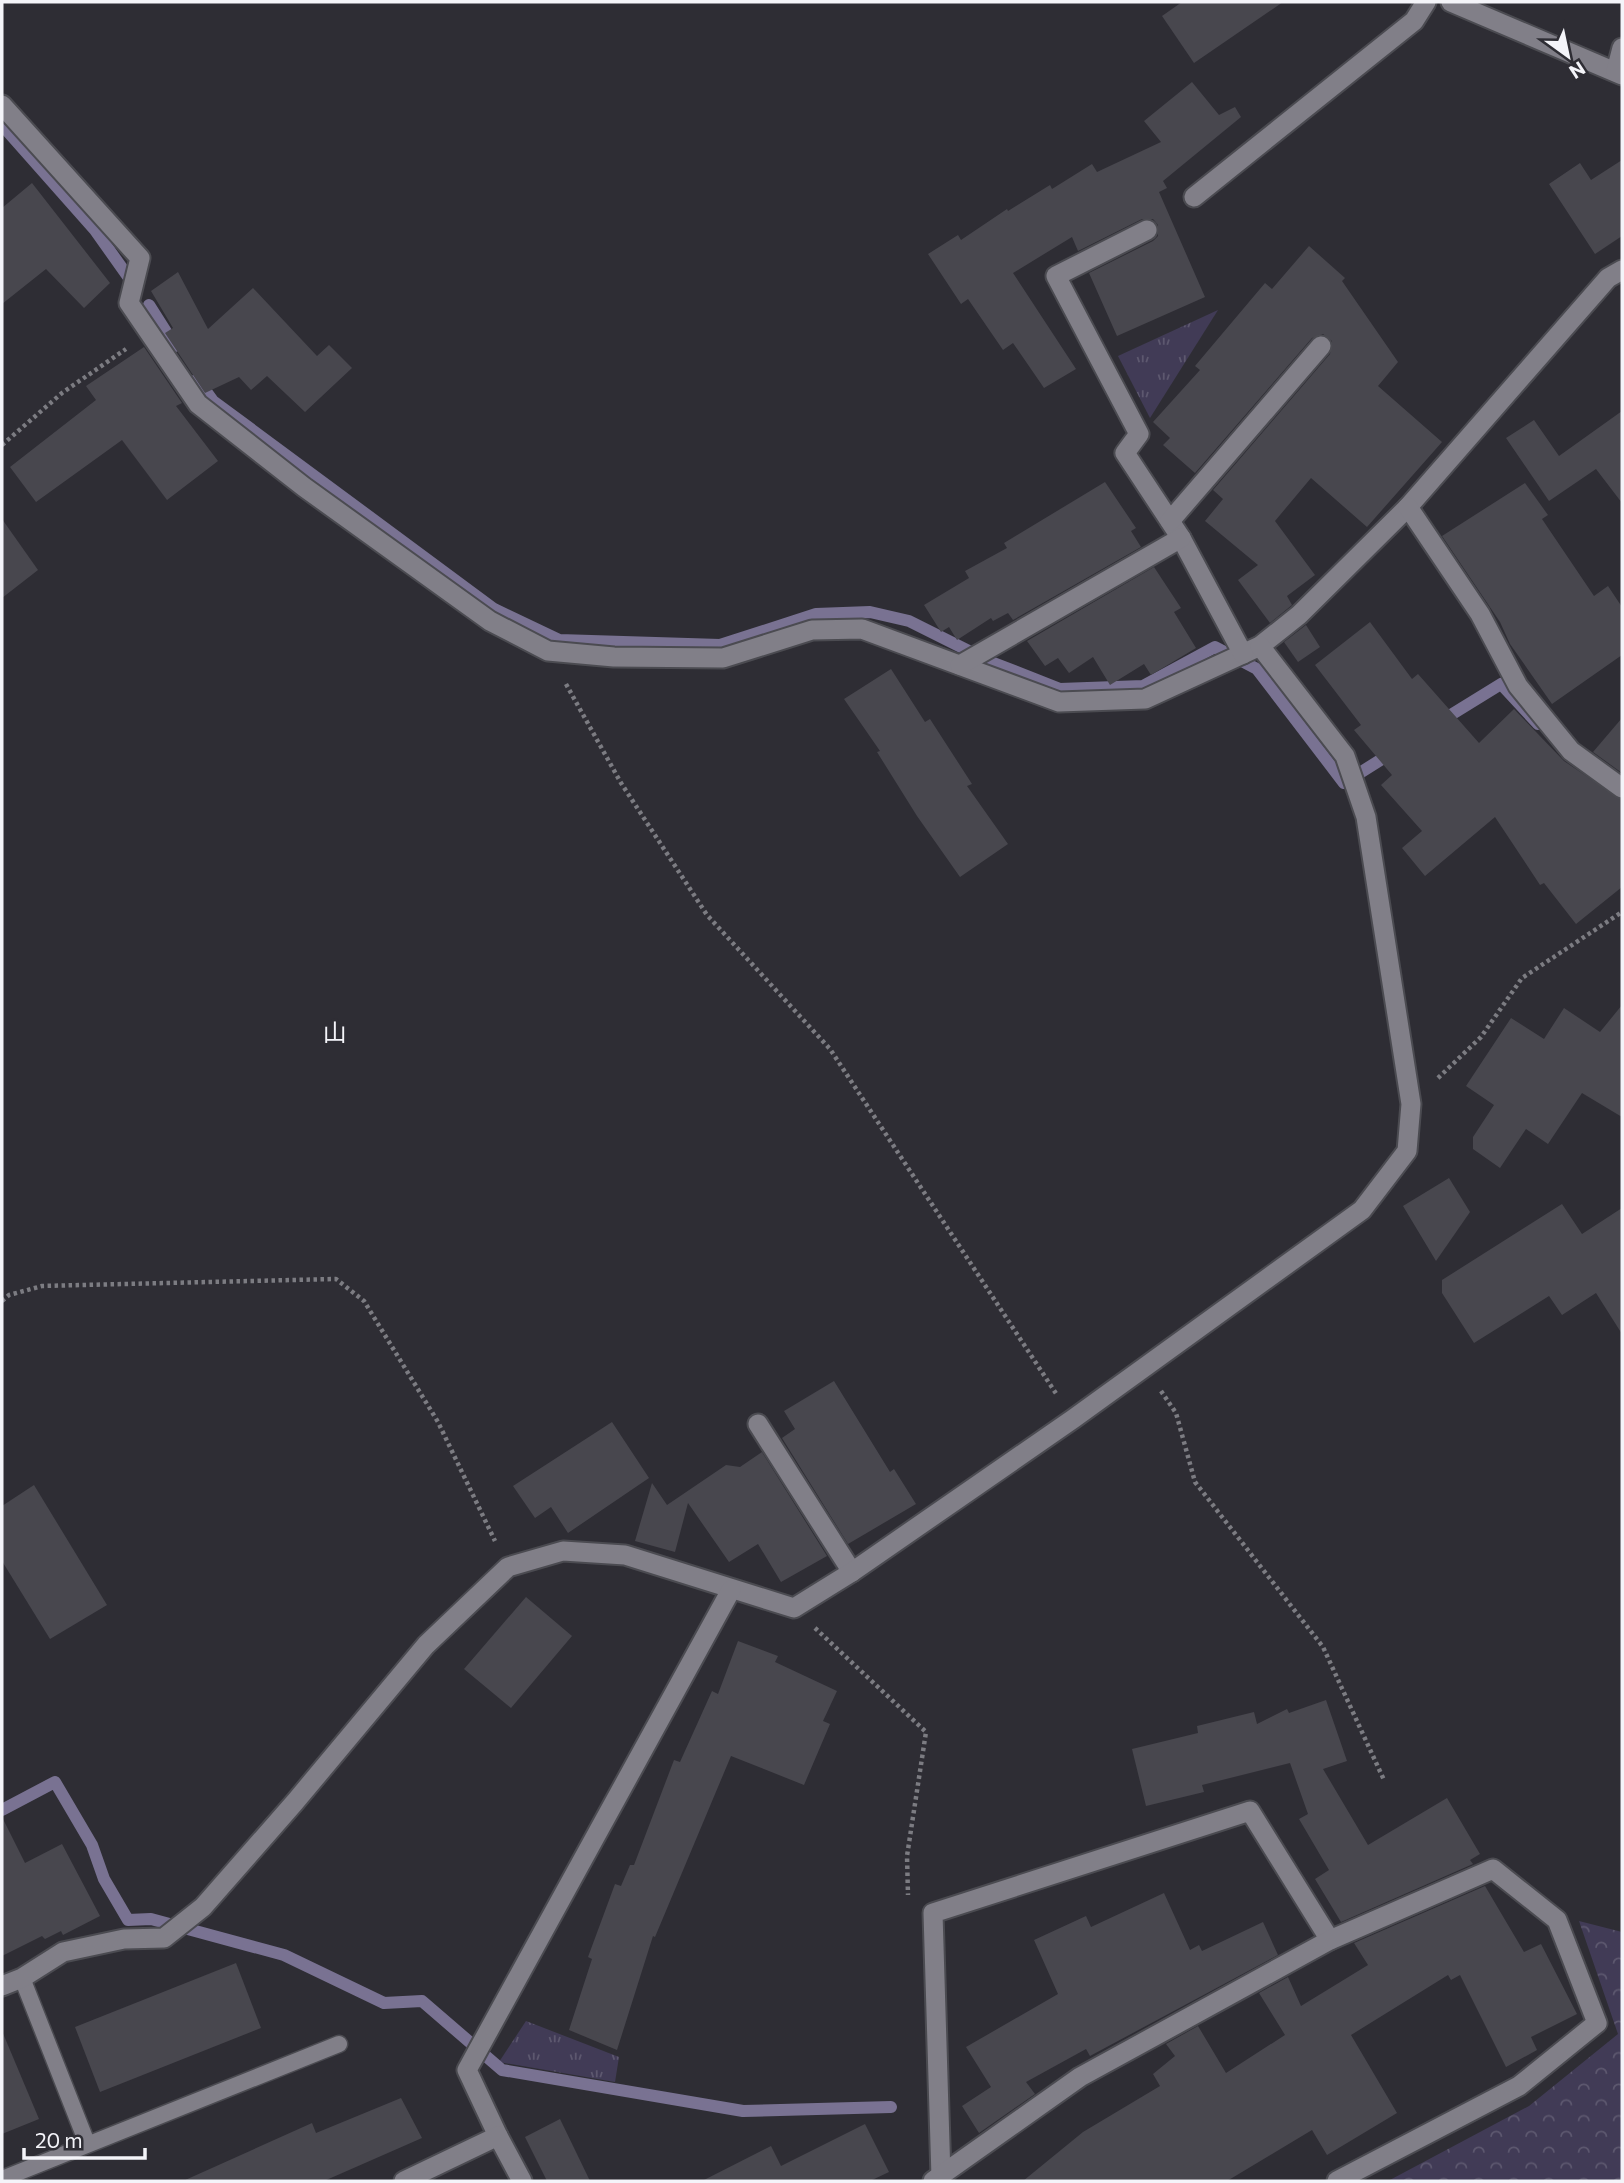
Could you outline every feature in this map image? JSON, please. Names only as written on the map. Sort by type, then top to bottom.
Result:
[{"type":"street","points":[[1194,197],[1414,21],[1426,2]]},
{"type":"street","points":[[1451,2],[1619,73],[1622,48]]},
{"type":"street","points":[[2,106],[140,258],[128,303],[198,404],[304,487],[489,621],[548,651],[614,657],[723,657],[812,630],[862,629],[1059,702],[1145,699],[1251,650],[1298,615],[1408,507],[1608,278],[1622,270]]},
{"type":"street","points":[[2,1986],[22,1978],[63,1952],[124,1939],[164,1938],[203,1907],[426,1645],[508,1567],[563,1551],[625,1555],[794,1608],[852,1572],[1073,1419],[1362,1210],[1407,1151],[1410,1104],[1366,817],[1345,756],[1251,650],[1125,453],[1139,434],[1056,276],[1147,230]]},
{"type":"street","points":[[1170,521],[1321,346]]},
{"type":"street","points":[[1408,507],[1480,614],[1518,685],[1571,751],[1622,788]]},
{"type":"street","points":[[960,666],[1181,538]]},
{"type":"street","points":[[758,1424],[852,1572]]},
{"type":"street","points":[[522,2181],[467,2070],[731,1590]]},
{"type":"street","points":[[937,2179],[933,1913],[1250,1811],[1330,1940]]},
{"type":"street","points":[[937,2179],[1080,2077],[1330,1940],[1493,1869],[1557,1920],[1597,2024],[1518,2086],[1337,2181]]},
{"type":"street","points":[[404,2181],[498,2136]]},
{"type":"lane","points":[[22,1978],[87,2143]]},
{"type":"lane","points":[[2,2179],[339,2044]]},
{"type":"path","points":[[2,445],[62,393],[149,334]]},
{"type":"path","points":[[548,651],[621,783],[707,915],[830,1049],[1073,1419]]},
{"type":"path","points":[[1410,1104],[1481,1037],[1522,978],[1622,912]]},
{"type":"path","points":[[2,1301],[9,1295],[42,1286],[336,1279],[364,1301],[438,1422],[508,1567]]},
{"type":"path","points":[[1145,1367],[1176,1413],[1195,1482],[1323,1647],[1384,1780]]},
{"type":"path","points":[[794,1608],[926,1732],[907,1856],[908,1896]]},
{"type":"green space","points":[[1218,310],[1150,418],[1118,356]]},
{"type":"green space","points":[[1579,1921],[1622,1932],[1622,2181],[1388,2181],[1529,2106],[1618,2034]]},
{"type":"green space","points":[[526,2021],[619,2057],[615,2082],[499,2062]]},
{"type":"building","points":[[1182,2],[1283,2],[1194,63],[1162,16]]},
{"type":"building","points":[[1192,82],[1219,115],[1235,107],[1241,117],[1163,181],[1167,188],[1159,192],[1205,297],[1117,336],[1089,273],[1153,241],[1158,236],[1158,225],[1153,219],[1142,219],[1078,251],[1072,237],[1013,273],[1076,369],[1044,388],[1013,343],[1003,350],[968,299],[961,304],[928,254],[958,235],[961,240],[1007,209],[1008,211],[1050,185],[1052,189],[1092,164],[1097,172],[1161,142],[1144,121]]},
{"type":"building","points":[[1622,160],[1622,236],[1595,254],[1549,184],[1580,163],[1591,180]]},
{"type":"building","points":[[32,183],[110,283],[84,308],[46,269],[2,304],[2,208]]},
{"type":"building","points":[[1309,246],[1345,278],[1342,281],[1398,362],[1378,386],[1442,442],[1367,527],[1311,478],[1275,521],[1315,575],[1287,596],[1292,605],[1270,623],[1238,580],[1258,565],[1205,521],[1223,499],[1213,490],[1330,354],[1332,341],[1323,334],[1312,338],[1195,473],[1163,445],[1170,438],[1153,422],[1200,370],[1195,366],[1265,283],[1272,289]]},
{"type":"building","points":[[178,272],[208,329],[253,288],[317,356],[329,345],[352,368],[305,412],[267,376],[251,390],[239,377],[205,393],[165,333],[173,328],[151,291]]},
{"type":"building","points":[[144,347],[182,403],[176,406],[218,461],[167,500],[122,440],[36,502],[10,467],[96,400],[86,386]]},
{"type":"building","points":[[1622,411],[1622,503],[1596,469],[1549,501],[1506,438],[1534,420],[1559,456]]},
{"type":"building","points":[[1105,482],[1136,528],[1131,531],[1141,547],[1013,620],[1008,613],[993,621],[991,618],[957,640],[949,627],[941,632],[924,605],[969,578],[965,571],[1007,548],[1004,543]]},
{"type":"building","points":[[1525,483],[1548,515],[1542,519],[1594,596],[1608,586],[1622,607],[1622,655],[1552,704],[1510,644],[1500,622],[1442,536]]},
{"type":"building","points":[[2,519],[38,570],[2,598]]},
{"type":"building","points":[[1154,567],[1181,608],[1174,612],[1196,648],[1151,675],[1144,664],[1110,685],[1093,657],[1069,673],[1058,658],[1045,666],[1027,641]]},
{"type":"building","points":[[1370,622],[1412,679],[1418,674],[1479,743],[1514,709],[1564,761],[1622,800],[1622,887],[1576,924],[1544,883],[1540,885],[1495,817],[1425,876],[1402,848],[1422,831],[1381,785],[1392,775],[1354,730],[1361,725],[1315,665]]},
{"type":"building","points":[[1306,625],[1320,647],[1298,662],[1284,642]]},
{"type":"building","points":[[891,669],[925,722],[930,719],[972,784],[967,786],[1008,844],[960,877],[917,816],[877,752],[880,751],[844,699]]},
{"type":"building","points":[[1622,718],[1622,773],[1593,752]]},
{"type":"building","points":[[1622,1005],[1622,1117],[1582,1093],[1548,1144],[1526,1129],[1500,1168],[1473,1149],[1473,1137],[1494,1105],[1466,1086],[1511,1018],[1544,1039],[1564,1008],[1600,1032]]},
{"type":"building","points":[[1449,1178],[1470,1212],[1436,1261],[1403,1206]]},
{"type":"building","points":[[1562,1204],[1582,1234],[1622,1208],[1622,1334],[1596,1293],[1562,1315],[1549,1296],[1474,1343],[1442,1293],[1442,1280]]},
{"type":"building","points":[[834,1381],[890,1472],[894,1469],[916,1504],[848,1544],[782,1438],[795,1429],[784,1411]]},
{"type":"building","points":[[612,1422],[649,1478],[568,1533],[551,1507],[535,1518],[513,1486]]},
{"type":"building","points":[[762,1452],[827,1556],[781,1582],[758,1544],[729,1562],[688,1503],[675,1552],[635,1541],[652,1483],[667,1505],[726,1465],[740,1467]]},
{"type":"building","points":[[34,1485],[107,1605],[50,1639],[2,1561],[2,1506]]},
{"type":"building","points":[[526,1597],[572,1636],[511,1708],[464,1669]]},
{"type":"building","points":[[738,1641],[778,1656],[775,1662],[837,1691],[823,1721],[830,1724],[804,1785],[731,1756],[655,1937],[653,1936],[617,2050],[569,2030],[592,1959],[588,1957],[615,1884],[621,1886],[630,1865],[634,1865],[674,1760],[680,1762],[712,1691],[718,1694]]},
{"type":"building","points":[[1326,1700],[1347,1761],[1323,1769],[1368,1845],[1447,1798],[1480,1854],[1470,1860],[1473,1864],[1341,1922],[1315,1879],[1329,1870],[1299,1819],[1308,1814],[1290,1763],[1202,1785],[1204,1792],[1146,1806],[1132,1749],[1198,1733],[1197,1726],[1254,1712],[1257,1724],[1287,1709],[1289,1713]]},
{"type":"building","points":[[2,1817],[25,1863],[62,1844],[100,1916],[63,1935],[61,1931],[45,1939],[42,1936],[2,1956]]},
{"type":"building","points":[[1485,1886],[1524,1952],[1541,1944],[1577,2014],[1531,2037],[1537,2050],[1506,2067],[1460,1975],[1451,1980],[1448,1975],[1351,2035],[1397,2113],[1327,2155],[1312,2130],[1227,2181],[1023,2181],[1083,2132],[1160,2086],[1153,2074],[1175,2056],[1166,2044],[1198,2026],[1226,2073],[1285,2035],[1259,1993],[1288,1977],[1301,2006],[1368,1965],[1354,1943]]},
{"type":"building","points":[[1164,1893],[1190,1950],[1199,1945],[1202,1951],[1263,1922],[1278,1955],[1090,2056],[1086,2049],[1026,2082],[1035,2094],[979,2133],[962,2106],[991,2087],[966,2047],[1058,1994],[1034,1940],[1086,1916],[1091,1927]]},
{"type":"building","points":[[236,1963],[261,2028],[100,2092],[75,2027]]},
{"type":"building","points":[[2,2031],[39,2119],[2,2134]]},
{"type":"building","points":[[401,2098],[422,2138],[324,2181],[183,2181],[312,2123],[316,2133]]},
{"type":"building","points":[[560,2119],[590,2181],[547,2181],[525,2137]]},
{"type":"building","points":[[865,2124],[889,2172],[870,2181],[702,2181],[771,2146],[781,2166]]},
{"type":"waterway","points":[[2,125],[95,230],[134,285]]},
{"type":"waterway","points":[[149,305],[175,346]]},
{"type":"waterway","points":[[197,379],[213,401],[494,609],[559,640],[720,645],[816,614],[870,612],[909,621],[991,662],[1060,689],[1143,686],[1215,647],[1257,669],[1344,783],[1393,752]]},
{"type":"waterway","points":[[1441,721],[1501,684],[1538,724]]},
{"type":"waterway","points":[[1599,782],[1622,801]]},
{"type":"waterway","points":[[2,1810],[55,1782],[92,1845],[104,1879],[128,1920],[151,1919],[284,1955],[384,2003],[422,2001],[502,2070],[743,2111],[891,2107]]},
{"type":"district","name":"山","points":[[335,1033]]}]
